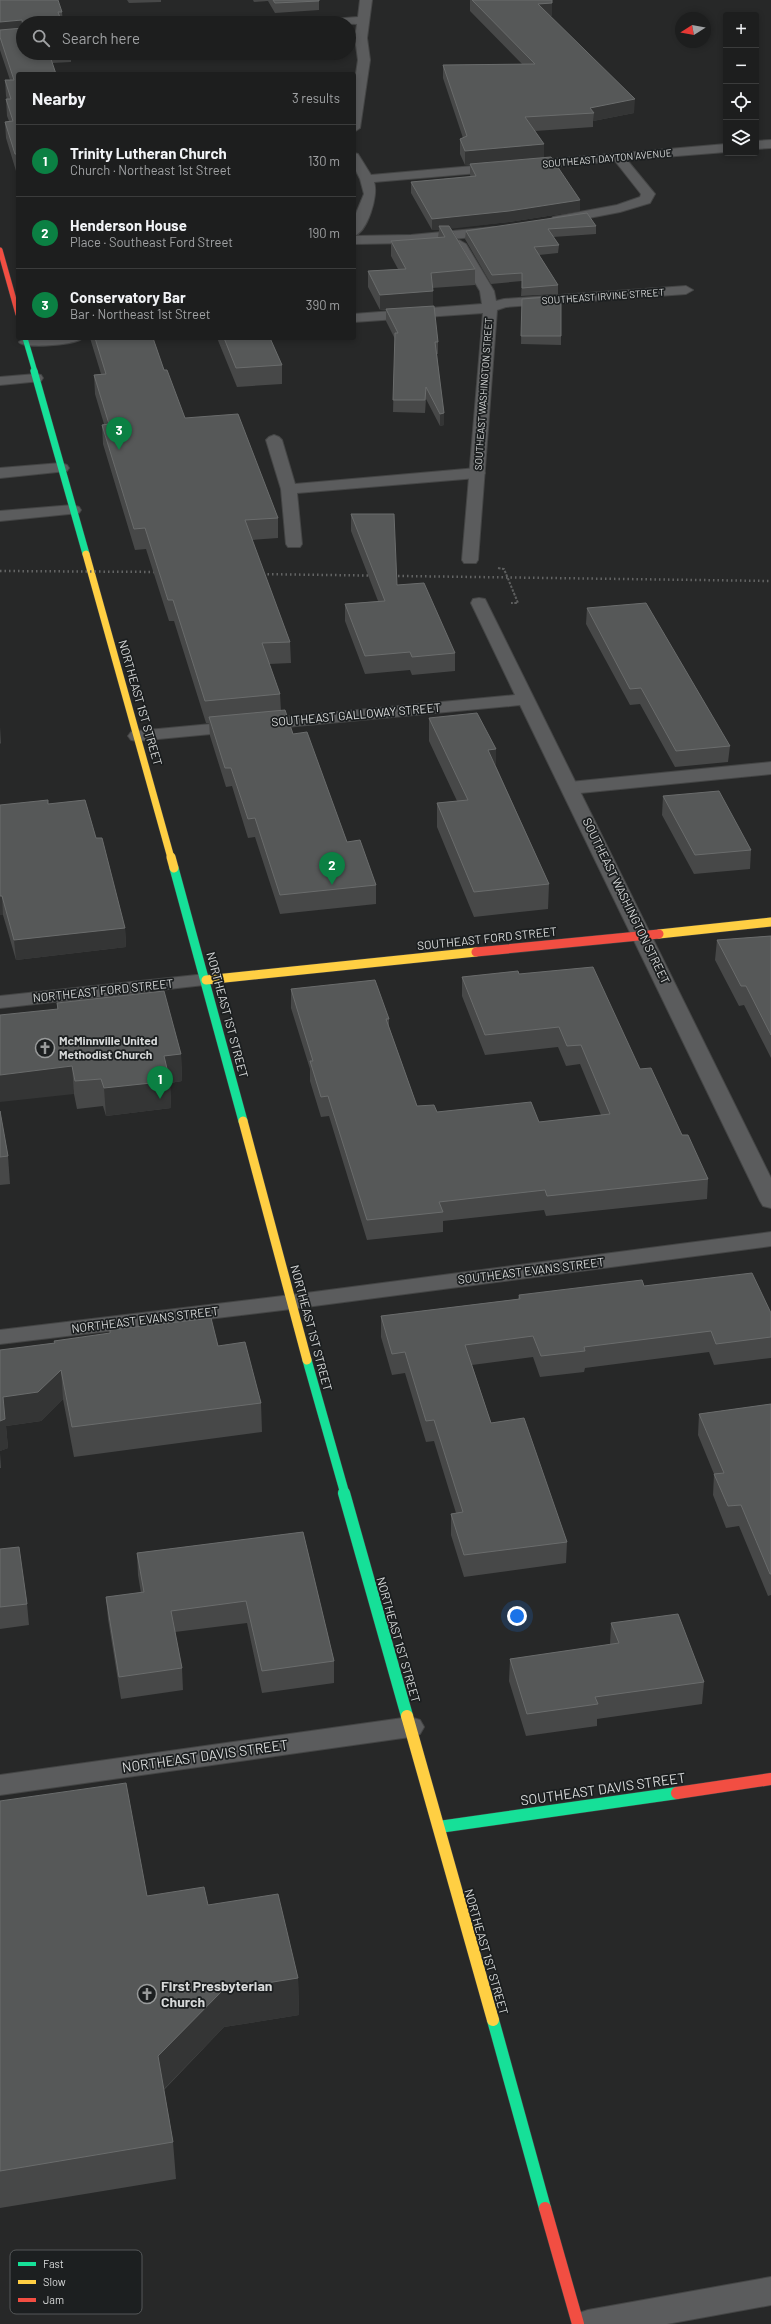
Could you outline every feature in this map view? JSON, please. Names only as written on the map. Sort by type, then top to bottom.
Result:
[{"type":"street","points":[[356,114],[364,60],[361,38],[362,20],[366,0]]},
{"type":"street","points":[[356,20],[362,20]]},
{"type":"street","points":[[759,145],[771,144]]},
{"type":"street","name":"SOUTHEAST DAYTON AVENUE","points":[[368,179],[723,148]]},
{"type":"street","points":[[543,223],[620,208],[645,200],[648,194],[618,157]]},
{"type":"street","points":[[356,160],[368,179],[372,189],[370,198],[356,228]]},
{"type":"street","points":[[356,240],[455,236],[507,229]]},
{"type":"street","name":"SOUTHEAST WASHINGTON STREET","points":[[455,236],[487,291],[490,308],[470,560]]},
{"type":"street","points":[[0,250],[16,307]]},
{"type":"street","name":"SOUTHEAST IRVINE STREET","points":[[356,318],[490,308],[504,303],[686,290]]},
{"type":"street","name":"NORTHEAST 1ST STREET","points":[[25,340],[206,980],[291,1302],[578,2324]]},
{"type":"street","points":[[0,381],[36,378]]},
{"type":"street","points":[[274,440],[289,489],[294,544]]},
{"type":"street","points":[[0,473],[61,468]]},
{"type":"street","points":[[289,489],[477,473]]},
{"type":"street","points":[[0,516],[73,510]]},
{"type":"street","name":"SOUTHEAST WASHINGTON STREET","points":[[479,603],[771,1201]]},
{"type":"street","name":"SOUTHEAST GALLOWAY STREET","points":[[136,736],[527,699]]},
{"type":"street","points":[[570,788],[771,768]]},
{"type":"street","name":"SOUTHEAST FORD STREET","points":[[206,980],[771,922]]},
{"type":"street","name":"NORTHEAST FORD STREET","points":[[0,1002],[206,980]]},
{"type":"street","name":"SOUTHEAST EVANS STREET","points":[[291,1302],[771,1239]]},
{"type":"street","name":"NORTHEAST EVANS STREET","points":[[0,1337],[291,1302]]},
{"type":"street","name":"NORTHEAST DAVIS STREET","points":[[0,1785],[410,1727]]},
{"type":"street","name":"SOUTHEAST DAVIS STREET","points":[[439,1827],[771,1778]]},
{"type":"street","points":[[588,2324],[771,2291]]},
{"type":"building","points":[[0,0],[58,0],[62,12],[58,12],[59,16],[16,16],[16,21],[0,22]]},
{"type":"building","points":[[273,0],[319,0],[319,1],[275,3]]},
{"type":"building","points":[[472,0],[552,0],[552,3],[538,4],[635,99],[590,108],[594,113],[525,117],[544,144],[465,151],[460,139],[467,136],[443,65],[535,64]]},
{"type":"building","points":[[16,29],[16,60],[51,60],[55,72],[16,72],[16,154],[5,122],[13,121],[6,99],[11,99],[5,80],[14,80],[0,37],[0,30]]},
{"type":"building","points":[[551,157],[580,200],[509,211],[432,219],[411,182],[476,176],[470,164]]},
{"type":"building","points":[[587,213],[596,226],[548,229],[559,245],[534,247],[558,285],[522,288],[522,273],[492,275],[466,231]]},
{"type":"building","points":[[439,226],[449,226],[475,269],[431,273],[433,291],[380,295],[368,271],[406,269],[391,241],[445,237]]},
{"type":"building","points":[[561,296],[561,336],[521,336],[522,299]]},
{"type":"building","points":[[434,306],[438,342],[435,342],[444,413],[440,414],[426,387],[425,400],[393,400],[395,333],[398,333],[386,309]]},
{"type":"building","points":[[96,340],[154,340],[164,370],[167,370],[185,418],[238,414],[278,518],[245,520],[290,642],[262,643],[280,694],[205,701],[173,600],[168,600],[145,528],[134,529],[102,425],[109,424],[94,375],[106,374]]},
{"type":"building","points":[[225,340],[271,340],[282,365],[236,368]]},
{"type":"building","points":[[351,514],[394,514],[397,585],[424,583],[455,653],[412,657],[410,652],[365,656],[345,604],[385,601]]},
{"type":"building","points":[[646,603],[730,746],[676,751],[641,688],[630,689],[587,608]]},
{"type":"building","points":[[285,710],[293,734],[307,732],[347,842],[360,840],[376,885],[280,895],[255,818],[248,819],[231,768],[225,768],[209,717]]},
{"type":"building","points":[[477,713],[496,749],[488,750],[549,884],[474,892],[437,803],[468,800],[429,718]]},
{"type":"building","points":[[719,791],[751,850],[695,855],[663,796]]},
{"type":"building","points":[[48,800],[48,804],[85,800],[96,838],[102,838],[125,928],[14,940],[2,896],[0,896],[0,805]]},
{"type":"building","points":[[771,936],[771,1035],[746,986],[741,986],[717,940]]},
{"type":"building","points":[[593,967],[640,1069],[651,1068],[682,1135],[688,1135],[708,1179],[547,1196],[545,1190],[439,1202],[443,1212],[367,1220],[328,1096],[321,1097],[310,1061],[313,1061],[291,989],[375,980],[389,1019],[386,1019],[417,1106],[434,1105],[437,1112],[531,1102],[539,1122],[610,1114],[581,1045],[567,1046],[559,1027],[485,1035],[462,977],[518,971],[519,974]]},
{"type":"building","points":[[164,991],[181,1054],[164,1056],[170,1081],[104,1088],[101,1079],[75,1081],[72,1066],[0,1075],[0,1015],[58,1009],[57,1003]]},
{"type":"building","points":[[0,1111],[8,1156],[0,1157]]},
{"type":"building","points":[[752,1273],[771,1313],[771,1337],[716,1344],[711,1331],[584,1347],[585,1351],[541,1356],[533,1336],[465,1345],[491,1423],[524,1418],[567,1542],[464,1555],[451,1514],[463,1512],[434,1420],[426,1421],[405,1352],[392,1354],[381,1316],[520,1299],[519,1295],[642,1280],[644,1286]]},
{"type":"building","points":[[211,1318],[218,1346],[245,1342],[261,1403],[72,1427],[61,1370],[38,1392],[3,1397],[5,1419],[0,1421],[0,1350],[55,1343],[54,1341],[110,1333],[110,1330]]},
{"type":"building","points":[[771,1404],[770,1574],[741,1505],[728,1506],[714,1474],[724,1473],[699,1414]]},
{"type":"building","points":[[303,1532],[334,1661],[262,1671],[246,1601],[171,1611],[182,1668],[119,1677],[106,1597],[144,1592],[137,1553]]},
{"type":"building","points":[[19,1547],[27,1604],[0,1607],[0,1549]]},
{"type":"building","points":[[678,1614],[704,1682],[595,1697],[598,1704],[527,1714],[510,1659],[619,1643],[611,1623]]},
{"type":"building","name":"First Presbyterian Church","points":[[126,1783],[147,1896],[204,1887],[208,1905],[278,1894],[298,1978],[223,1990],[158,2056],[173,2142],[0,2171],[0,1801]]},
{"type":"railway","points":[[0,571],[164,572]]},
{"type":"railway","points":[[254,574],[771,581]]},
{"type":"traffic: fast","points":[[26,340],[86,554]]},
{"type":"traffic: fast","points":[[174,868],[243,1121]]},
{"type":"traffic: fast","points":[[307,1360],[407,1716]]},
{"type":"traffic: fast","points":[[439,1827],[677,1793]]},
{"type":"traffic: fast","points":[[493,2020],[545,2208]]},
{"type":"traffic: slow","points":[[86,554],[174,868]]},
{"type":"traffic: slow","points":[[659,934],[771,922]]},
{"type":"traffic: slow","points":[[206,980],[476,952]]},
{"type":"traffic: slow","points":[[243,1121],[307,1360]]},
{"type":"traffic: slow","points":[[407,1716],[493,2020]]},
{"type":"traffic: jam","points":[[0,250],[16,307]]},
{"type":"traffic: jam","points":[[476,952],[659,934]]},
{"type":"traffic: jam","points":[[677,1793],[771,1779]]},
{"type":"traffic: jam","points":[[545,2208],[578,2324]]},
{"type":"place","name":"Conservatory Bar","points":[[119,450]]},
{"type":"place","name":"Henderson House","points":[[332,885]]},
{"type":"place","name":"McMinnville United Methodist Church","points":[[45,1048]]},
{"type":"place","name":"Trinity Lutheran Church","points":[[160,1099]]},
{"type":"place","name":"First Presbyterian Church","points":[[147,1994]]}]
